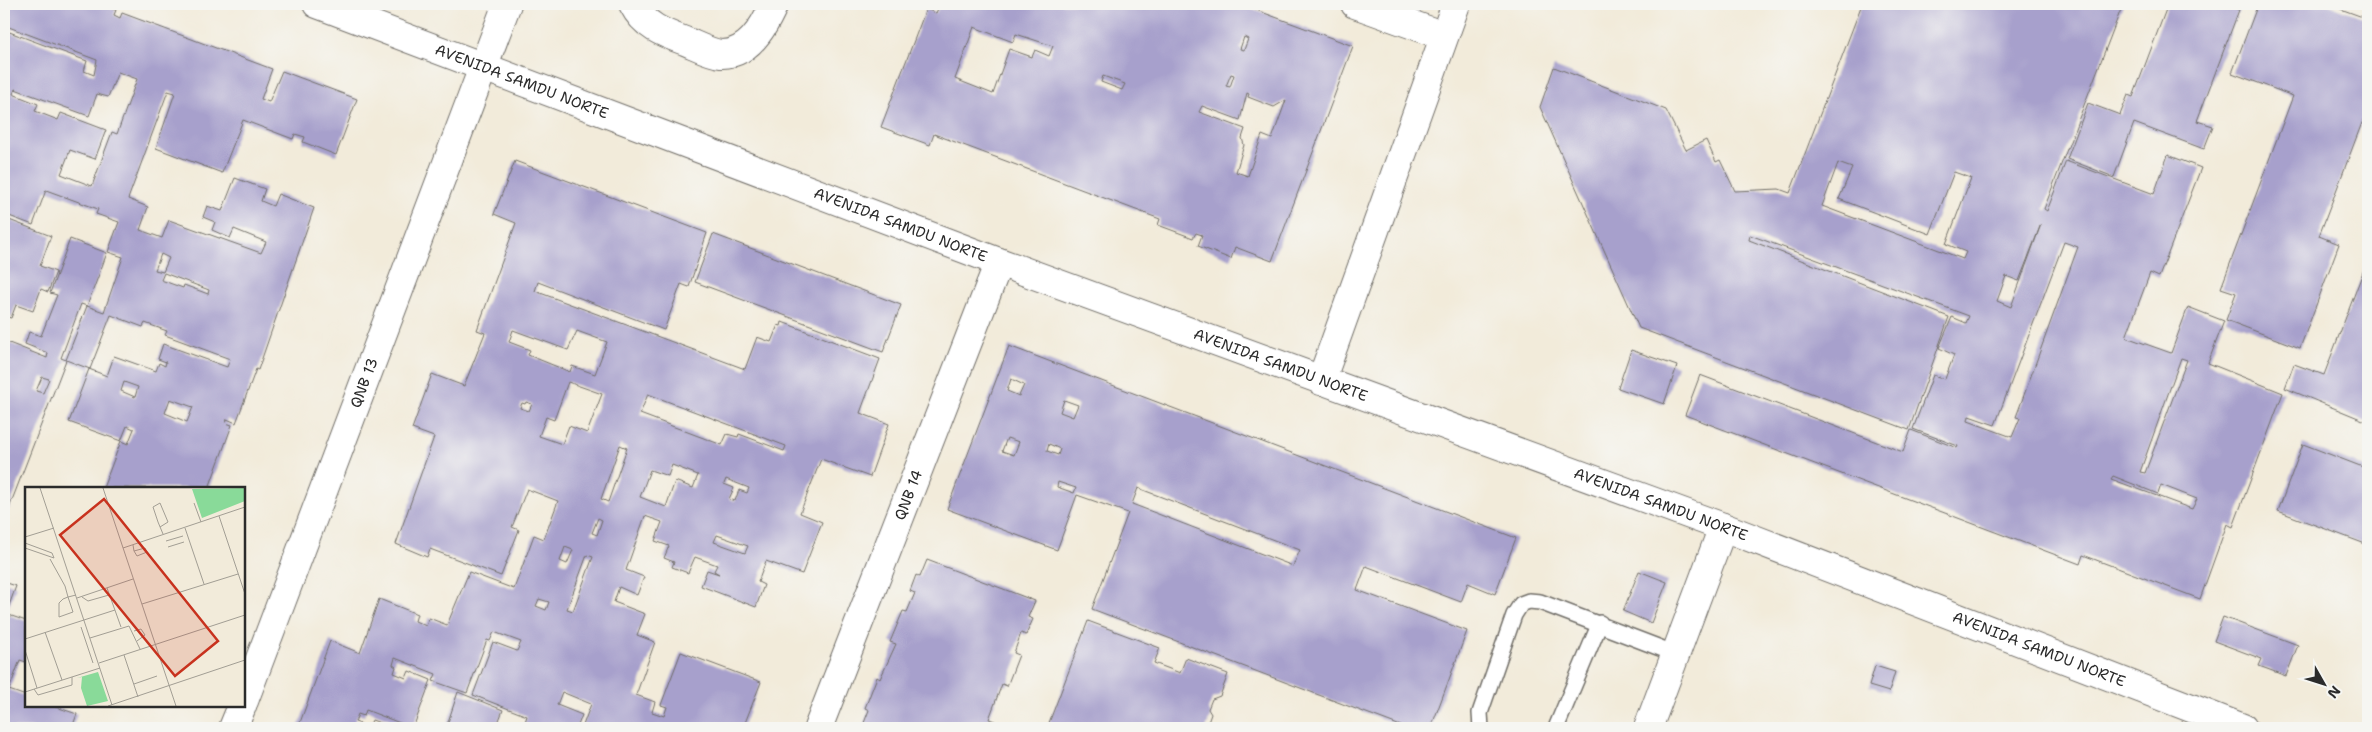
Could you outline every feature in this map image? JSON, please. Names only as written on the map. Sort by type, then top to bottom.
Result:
[{"type":"street","name":"AVENIDA SAMDU NORTE","points":[[317,4],[999,262],[1723,527],[2243,728]]},
{"type":"street","name":"QNB 13","points":[[245,698],[507,4]]},
{"type":"street","points":[[634,4],[644,21],[663,34],[721,54],[735,51],[753,41],[767,21],[774,4]]},
{"type":"street","points":[[1321,381],[1456,4]]},
{"type":"street","points":[[1361,5],[1444,36]]},
{"type":"street","name":"QNB 14","points":[[818,728],[999,262]]},
{"type":"street","points":[[1648,728],[1723,527]]},
{"type":"street","points":[[233,728],[242,707]]},
{"type":"lane","points":[[1481,728],[1480,713],[1514,615],[1521,604],[1529,601],[1540,602],[1600,623],[1676,654]]},
{"type":"lane","points":[[1556,728],[1600,623]]},
{"type":"building","points":[[4,4],[98,4],[116,10],[114,15],[120,18],[122,13],[272,69],[261,99],[269,102],[282,71],[357,99],[336,155],[303,142],[305,137],[295,134],[293,139],[243,120],[222,173],[156,148],[175,93],[168,91],[128,199],[148,207],[140,230],[162,238],[169,220],[261,253],[266,242],[234,229],[230,238],[212,230],[215,222],[203,217],[207,206],[222,211],[235,178],[265,189],[261,201],[273,206],[278,194],[314,208],[258,370],[256,369],[236,423],[227,419],[226,423],[232,425],[209,487],[103,487],[121,441],[69,422],[89,369],[107,376],[114,356],[156,371],[159,363],[165,366],[166,362],[158,359],[163,344],[227,367],[230,359],[165,335],[167,331],[145,323],[143,327],[111,315],[90,369],[66,360],[87,306],[104,312],[123,257],[108,252],[119,222],[96,214],[98,209],[46,190],[33,225],[4,214],[7,199],[4,198]],"holes":[[[6,26],[97,60],[94,75],[84,71],[87,61],[4,30]],[[118,72],[137,79],[117,134],[112,132],[92,186],[61,174],[70,150],[95,159],[106,130],[61,113],[58,120],[35,111],[38,104],[13,94],[15,89],[89,116],[97,94],[108,97]],[[161,254],[169,258],[163,272],[155,270]],[[164,273],[209,290],[208,294],[184,285],[183,288],[161,280]],[[124,382],[138,387],[135,397],[121,391]],[[170,399],[193,407],[187,422],[165,413]],[[127,426],[134,429],[128,444],[121,441]]]},
{"type":"building","points":[[940,4],[1240,4],[1353,46],[1272,261],[1235,247],[1231,259],[1198,246],[1202,235],[1196,233],[1193,238],[1158,225],[1160,219],[934,134],[930,145],[881,127],[926,9],[936,13]],"holes":[[[974,27],[1013,42],[1016,34],[1053,46],[1049,56],[1035,50],[1032,57],[1009,49],[993,94],[955,79]],[[1244,37],[1248,39],[1244,50],[1240,49]],[[1231,74],[1234,75],[1230,87],[1226,86]],[[1103,76],[1125,84],[1122,90],[1101,82]],[[1247,93],[1249,94],[1248,97],[1274,107],[1286,100],[1272,139],[1262,135],[1248,176],[1236,172],[1244,145],[1242,138],[1245,129],[1199,112],[1202,106],[1240,120]]]},
{"type":"building","points":[[1862,4],[2123,4],[2044,209],[2047,211],[2066,161],[2154,194],[2168,155],[2201,168],[2159,277],[2150,273],[2126,337],[2171,353],[2188,307],[2224,321],[2208,363],[2283,393],[2233,527],[2227,524],[2200,599],[2083,555],[2080,564],[1685,415],[1700,375],[1903,452],[1911,430],[1957,448],[1958,446],[1913,429],[1933,375],[1945,379],[1954,355],[1939,348],[1952,317],[1966,323],[1969,316],[1750,235],[1749,240],[1949,317],[1909,430],[1639,328],[1540,107],[1554,67],[1666,110],[1686,150],[1706,140],[1716,162],[1720,160],[1735,191],[1779,189],[1790,193]],"holes":[[[1838,163],[1852,168],[1839,199],[1930,234],[1954,172],[1971,178],[1946,244],[1966,252],[1963,259],[1822,206]],[[2041,224],[2011,307],[1997,301],[2006,276],[2019,281]],[[2064,242],[2078,247],[2016,417],[2020,418],[2012,437],[1968,421],[1969,416],[1995,425]],[[2181,358],[2187,360],[2145,473],[2140,472]],[[2113,476],[2158,494],[2161,485],[2197,499],[2192,509],[2111,479]]]},
{"type":"building","points":[[2168,4],[2224,4],[2239,10],[2197,121],[2213,126],[2204,149],[2134,123],[2114,177],[2067,159],[2088,103],[2120,115],[2128,95],[2133,97]]},
{"type":"building","points":[[2258,4],[2327,4],[2368,19],[2368,122],[2363,120],[2319,236],[2339,244],[2300,348],[2226,320],[2236,293],[2221,288],[2293,96],[2232,73]]},
{"type":"building","points":[[515,161],[707,233],[689,287],[681,284],[664,330],[538,282],[535,291],[745,369],[757,337],[771,342],[778,325],[781,326],[782,322],[880,359],[860,413],[889,424],[870,477],[821,459],[800,513],[822,522],[802,574],[766,561],[758,582],[764,585],[756,607],[701,586],[707,570],[719,574],[714,571],[717,565],[695,557],[688,573],[672,567],[674,562],[664,558],[669,546],[655,541],[662,522],[645,516],[626,570],[644,577],[637,595],[619,587],[614,602],[645,614],[637,635],[655,642],[636,695],[655,702],[652,712],[664,716],[667,707],[661,705],[681,652],[761,682],[743,728],[724,728],[717,725],[716,728],[582,728],[591,704],[562,692],[557,705],[582,715],[577,728],[554,726],[553,728],[523,728],[527,716],[473,695],[493,642],[517,651],[521,642],[494,632],[490,641],[487,640],[467,693],[433,681],[436,674],[395,658],[393,665],[396,667],[394,673],[406,678],[409,671],[431,680],[413,728],[366,710],[364,716],[358,714],[355,722],[369,727],[372,720],[394,728],[298,728],[330,641],[360,653],[379,599],[417,614],[415,621],[426,626],[429,618],[447,625],[469,572],[514,589],[534,535],[544,539],[558,501],[527,489],[512,527],[519,530],[501,576],[430,549],[427,557],[396,544],[434,437],[412,429],[432,374],[464,386],[485,333],[477,330],[516,223],[494,214]],"holes":[[[513,330],[568,350],[577,331],[607,342],[595,374],[572,366],[570,372],[528,355],[530,350],[509,342]],[[568,382],[602,394],[587,433],[569,426],[562,444],[539,436],[546,417],[554,420]],[[648,394],[786,446],[784,451],[739,434],[738,437],[727,434],[722,445],[640,414]],[[522,403],[532,404],[529,411],[520,408]],[[620,445],[627,448],[608,502],[601,499]],[[672,465],[698,475],[693,488],[675,481],[666,507],[640,497],[650,470],[668,476]],[[726,479],[749,488],[747,493],[739,490],[735,501],[729,499],[734,488],[724,484]],[[598,518],[602,520],[597,535],[592,533]],[[717,535],[748,546],[745,553],[714,542]],[[565,547],[573,550],[567,564],[560,561]],[[587,555],[593,557],[573,611],[567,609]],[[539,599],[549,602],[546,610],[536,606]]]},
{"type":"building","points":[[4,218],[51,236],[40,266],[56,272],[48,292],[41,289],[33,311],[16,305],[11,318],[4,316]]},
{"type":"building","points":[[713,234],[901,305],[883,352],[695,282]]},
{"type":"building","points":[[70,239],[107,253],[87,306],[81,304],[61,358],[66,360],[4,521],[4,406],[7,399],[4,398],[4,341],[47,358],[48,353],[25,344],[29,332],[41,336],[57,295],[50,293]],"holes":[[[42,377],[49,379],[43,393],[36,391]]]},
{"type":"building","points":[[2368,259],[2368,422],[2285,388],[2294,364],[2324,375]]},
{"type":"building","points":[[1009,346],[1516,538],[1495,594],[1468,583],[1461,602],[1366,566],[1357,590],[1467,631],[1431,728],[1406,728],[1092,609],[1128,513],[1077,495],[1057,550],[947,509]],"holes":[[[1011,379],[1024,385],[1019,396],[1007,391]],[[1064,400],[1078,405],[1073,417],[1060,412]],[[1007,438],[1019,442],[1014,455],[1002,451]],[[1049,444],[1060,449],[1058,455],[1047,451]],[[1058,482],[1076,488],[1074,493],[1057,487]],[[1138,488],[1300,550],[1293,566],[1132,504]]]},
{"type":"building","points":[[1631,350],[1677,366],[1664,404],[1618,388]]},
{"type":"building","points":[[2303,444],[2368,469],[2368,545],[2278,511]]},
{"type":"building","points":[[927,560],[1035,601],[1028,617],[1033,619],[1026,635],[1021,633],[1014,653],[1019,655],[1007,686],[1002,684],[989,719],[995,721],[992,728],[862,728],[869,710],[865,708],[877,677],[880,679],[896,644],[890,642],[903,611],[907,612],[915,593],[910,591],[916,575],[920,577]]},
{"type":"building","points":[[1639,571],[1667,582],[1651,623],[1623,611]]},
{"type":"building","points":[[4,582],[16,586],[6,614],[25,621],[25,662],[20,660],[9,690],[25,696],[25,707],[56,707],[77,714],[72,728],[4,728]]},
{"type":"building","points":[[2223,617],[2298,645],[2286,676],[2259,666],[2262,659],[2214,641]]},
{"type":"building","points":[[1088,621],[1160,648],[1154,663],[1180,673],[1186,658],[1228,674],[1220,696],[1212,699],[1208,709],[1211,714],[1206,728],[1047,728]]},
{"type":"building","points":[[1875,666],[1895,672],[1889,692],[1869,686]]},
{"type":"building","points":[[458,692],[503,710],[496,728],[446,728]]}]
